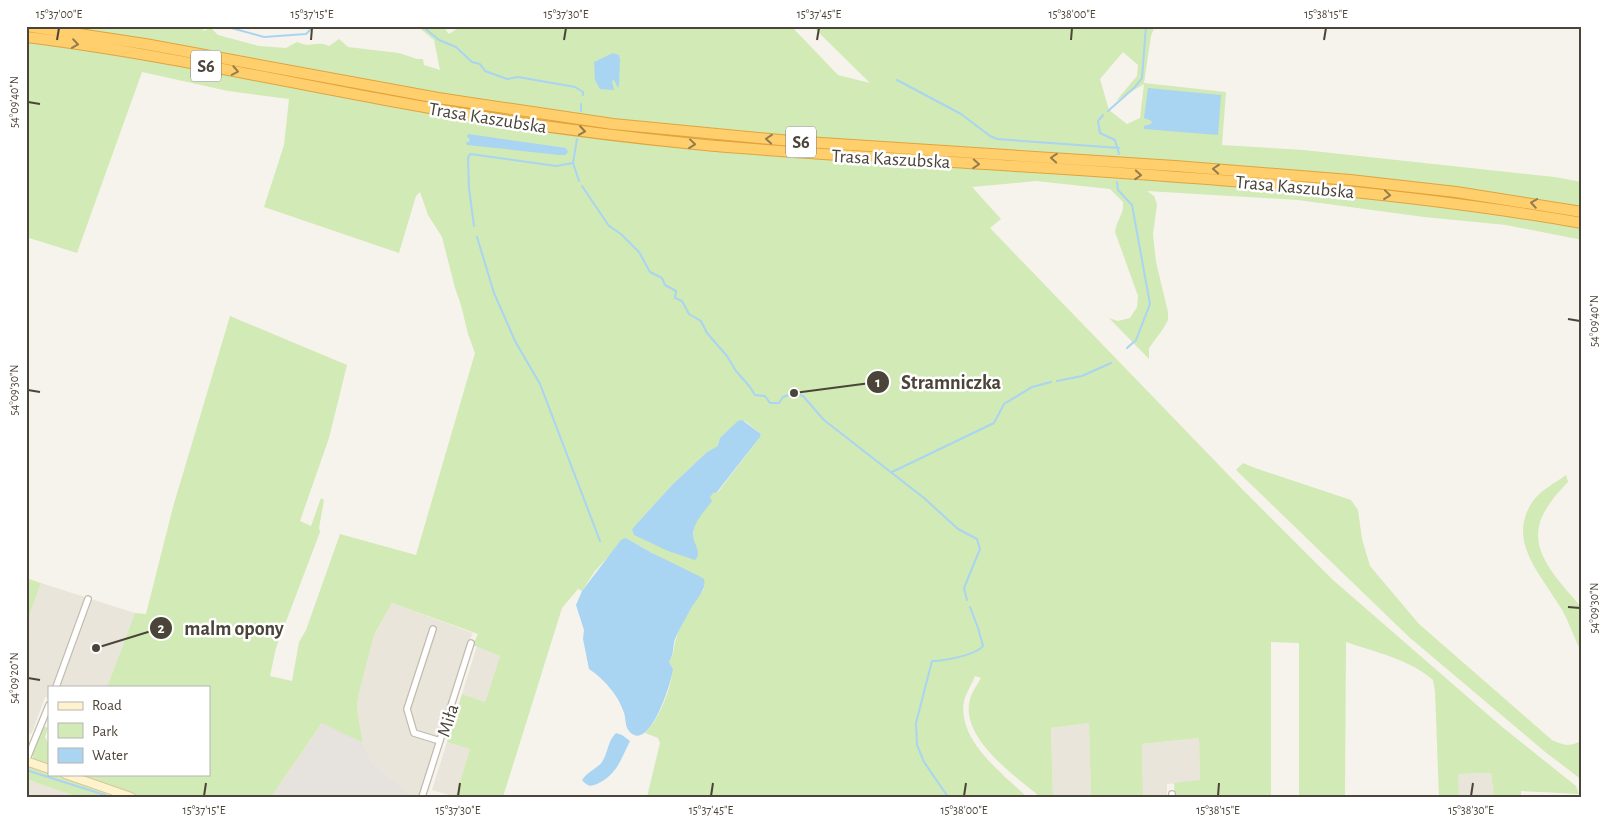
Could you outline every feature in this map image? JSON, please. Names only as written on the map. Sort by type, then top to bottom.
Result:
[{"type":"highway","name":"Trasa Kaszubska","points":[[26,26],[144,44],[438,98],[613,124],[784,140],[1318,177],[1449,191],[1582,212]]},
{"type":"highway","name":"Trasa Kaszubska","points":[[26,38],[134,53],[440,110],[527,124],[643,139],[788,152],[1332,189],[1440,201],[1582,223]]},
{"type":"main road","points":[[26,761],[48,769]]},
{"type":"main road","points":[[70,776],[113,794],[130,797]]},
{"type":"street","points":[[56,686],[88,599]]},
{"type":"street","points":[[432,629],[407,712],[414,733],[440,741]]},
{"type":"street","name":"Miła","points":[[422,797],[471,643]]},
{"type":"street","points":[[26,761],[48,707]]},
{"type":"shaded area","points":[[41,583],[135,613],[107,686],[48,686],[48,698],[45,697],[32,733],[26,735],[26,615],[29,615]]},
{"type":"shaded area","points":[[392,603],[473,633],[419,797],[415,797],[372,764],[363,743],[357,709],[358,697],[374,635]]},
{"type":"shaded area","points":[[477,646],[500,656],[485,702],[462,694]]},
{"type":"shaded area","points":[[323,722],[363,743],[372,764],[415,797],[271,797]]},
{"type":"shaded area","points":[[1089,723],[1091,797],[1053,797],[1051,728]]},
{"type":"shaded area","points":[[1199,738],[1200,781],[1167,784],[1167,797],[1143,797],[1142,744]]},
{"type":"shaded area","points":[[447,742],[470,749],[455,797],[432,790]]},
{"type":"shaded area","points":[[1491,773],[1494,797],[1459,797],[1457,774]]},
{"type":"shaded area","points":[[26,779],[59,790],[78,797],[26,797]]},
{"type":"green space","points":[[26,26],[204,26],[203,31],[211,28],[218,35],[259,46],[286,48],[297,42],[307,45],[324,44],[329,46],[339,39],[348,47],[399,53],[423,59],[424,65],[440,70],[434,40],[417,26],[443,26],[449,34],[461,26],[791,26],[838,75],[870,83],[812,26],[1155,26],[1151,36],[1144,83],[1226,92],[1222,145],[1304,150],[1555,177],[1582,182],[1582,240],[1506,225],[1424,217],[1298,200],[1147,191],[1154,196],[1157,204],[1153,234],[1156,262],[1168,312],[1168,320],[1149,348],[1149,359],[1109,318],[1118,321],[1130,318],[1137,307],[1138,296],[1115,232],[1123,202],[1110,189],[1036,181],[972,187],[1001,219],[990,228],[1244,491],[1333,580],[1501,726],[1576,786],[1579,794],[1521,791],[1521,797],[1494,797],[1491,773],[1458,774],[1459,797],[1439,797],[1433,680],[1403,661],[1346,642],[1345,797],[1299,797],[1299,643],[1271,642],[1271,797],[1175,797],[1174,783],[1200,780],[1199,738],[1142,744],[1143,797],[1091,797],[1089,723],[1051,728],[1053,797],[1040,797],[1004,767],[981,741],[973,727],[969,713],[970,699],[981,678],[975,676],[964,701],[967,729],[984,755],[1027,797],[647,797],[660,743],[658,738],[645,733],[655,720],[667,694],[673,669],[669,662],[678,633],[688,613],[704,589],[652,553],[626,538],[595,571],[582,591],[578,589],[562,608],[503,797],[455,797],[470,749],[447,742],[462,694],[485,702],[500,656],[473,645],[478,634],[392,603],[374,635],[358,697],[357,709],[363,743],[322,723],[271,797],[139,797],[79,776],[210,776],[210,686],[107,686],[135,613],[146,614],[173,507],[230,316],[347,365],[329,438],[300,521],[311,526],[321,498],[324,500],[320,532],[276,648],[270,676],[292,681],[299,642],[306,630],[340,534],[416,555],[475,353],[468,334],[442,237],[428,215],[420,192],[416,196],[399,253],[264,207],[284,145],[289,99],[228,91],[142,72],[77,253],[26,237]],"holes":[[[1123,52],[1138,65],[1137,76],[1116,101],[1144,84],[1140,118],[1127,124],[1109,110],[1100,79]],[[745,421],[761,434],[718,492],[713,492],[700,513],[695,525],[693,539],[695,559],[651,543],[632,529],[672,485],[707,452],[719,446],[719,441]]]},
{"type":"green space","points":[[1243,463],[1351,500],[1358,510],[1362,539],[1370,566],[1419,624],[1552,740],[1567,745],[1582,740],[1582,780],[1544,751],[1409,637],[1236,470]]},
{"type":"green space","points":[[1566,475],[1568,482],[1555,496],[1540,521],[1539,545],[1552,571],[1581,608],[1583,625],[1582,653],[1561,608],[1534,566],[1524,541],[1523,528],[1526,515],[1533,501],[1544,490]]},
{"type":"green space","points":[[26,578],[41,583],[29,616],[26,615]]},
{"type":"green space","points":[[43,726],[48,728],[45,737],[48,743],[48,766],[34,761],[32,755]]},
{"type":"green space","points":[[26,765],[48,772],[48,776],[61,776],[105,791],[108,797],[78,797],[26,779]]},
{"type":"water","points":[[613,53],[619,55],[620,59],[619,86],[618,88],[614,80],[612,81],[614,90],[600,89],[595,80],[594,62]]},
{"type":"water","points":[[1148,88],[1221,95],[1218,135],[1144,129],[1144,126],[1151,124],[1152,121],[1144,118]]},
{"type":"water","points":[[468,134],[566,148],[568,152],[565,155],[560,155],[467,145],[466,142],[469,142],[470,139],[467,137]]},
{"type":"water","points":[[742,420],[761,434],[760,437],[717,492],[713,493],[710,497],[712,501],[694,528],[693,537],[698,551],[695,560],[668,551],[634,535],[632,529],[672,485],[707,452],[718,446],[720,438],[738,421]]},
{"type":"water","points":[[626,538],[704,579],[704,587],[675,639],[669,662],[673,669],[672,676],[664,700],[651,725],[644,733],[637,736],[629,731],[622,707],[615,694],[589,669],[583,639],[584,630],[576,605],[582,591],[621,540]]},
{"type":"water","points":[[616,733],[630,741],[621,760],[610,775],[599,783],[589,786],[582,780],[602,762],[611,739]]},
{"type":"waterway","points":[[224,26],[264,37],[306,34],[314,26]]},
{"type":"waterway","points":[[422,26],[439,40],[456,47],[472,62],[480,64],[485,71],[507,79],[518,77],[575,87],[583,92],[583,95]]},
{"type":"waterway","points":[[1108,111],[1135,87],[1142,78],[1146,26]]},
{"type":"waterway","points":[[897,80],[961,114],[990,136],[997,139],[1119,148]]},
{"type":"waterway","points":[[581,104],[581,111]]},
{"type":"waterway","points":[[1103,115],[1098,121],[1100,133],[1115,140],[1119,154]]},
{"type":"waterway","points":[[577,139],[573,163],[579,181]]},
{"type":"waterway","points":[[474,226],[469,188],[468,158],[470,154],[556,166],[573,163]]},
{"type":"waterway","points":[[1117,182],[1118,190],[1132,205],[1150,304],[1136,340],[1127,348]]},
{"type":"waterway","points":[[582,186],[609,226],[621,234],[639,252],[650,272],[662,278],[665,285],[676,291],[675,298],[682,301],[689,314],[701,321],[707,333],[727,356],[755,395],[765,396],[770,403],[779,403],[783,397],[794,393],[803,396],[824,420],[924,498],[958,529],[977,539],[980,549],[964,588],[967,600]]},
{"type":"waterway","points":[[477,237],[494,293],[515,341],[540,384],[600,541]]},
{"type":"waterway","points":[[1057,381],[1082,376],[1111,363]]},
{"type":"waterway","points":[[892,472],[994,423],[1004,404],[1032,387],[1051,382]]},
{"type":"waterway","points":[[948,797],[924,762],[917,745],[916,723],[932,661],[967,655],[983,646],[970,607]]},
{"type":"waterway","points":[[26,770],[108,796]]},
{"type":"place","name":"Stramniczka","points":[[794,393]]},
{"type":"place","name":"malm opony","points":[[96,648]]}]
